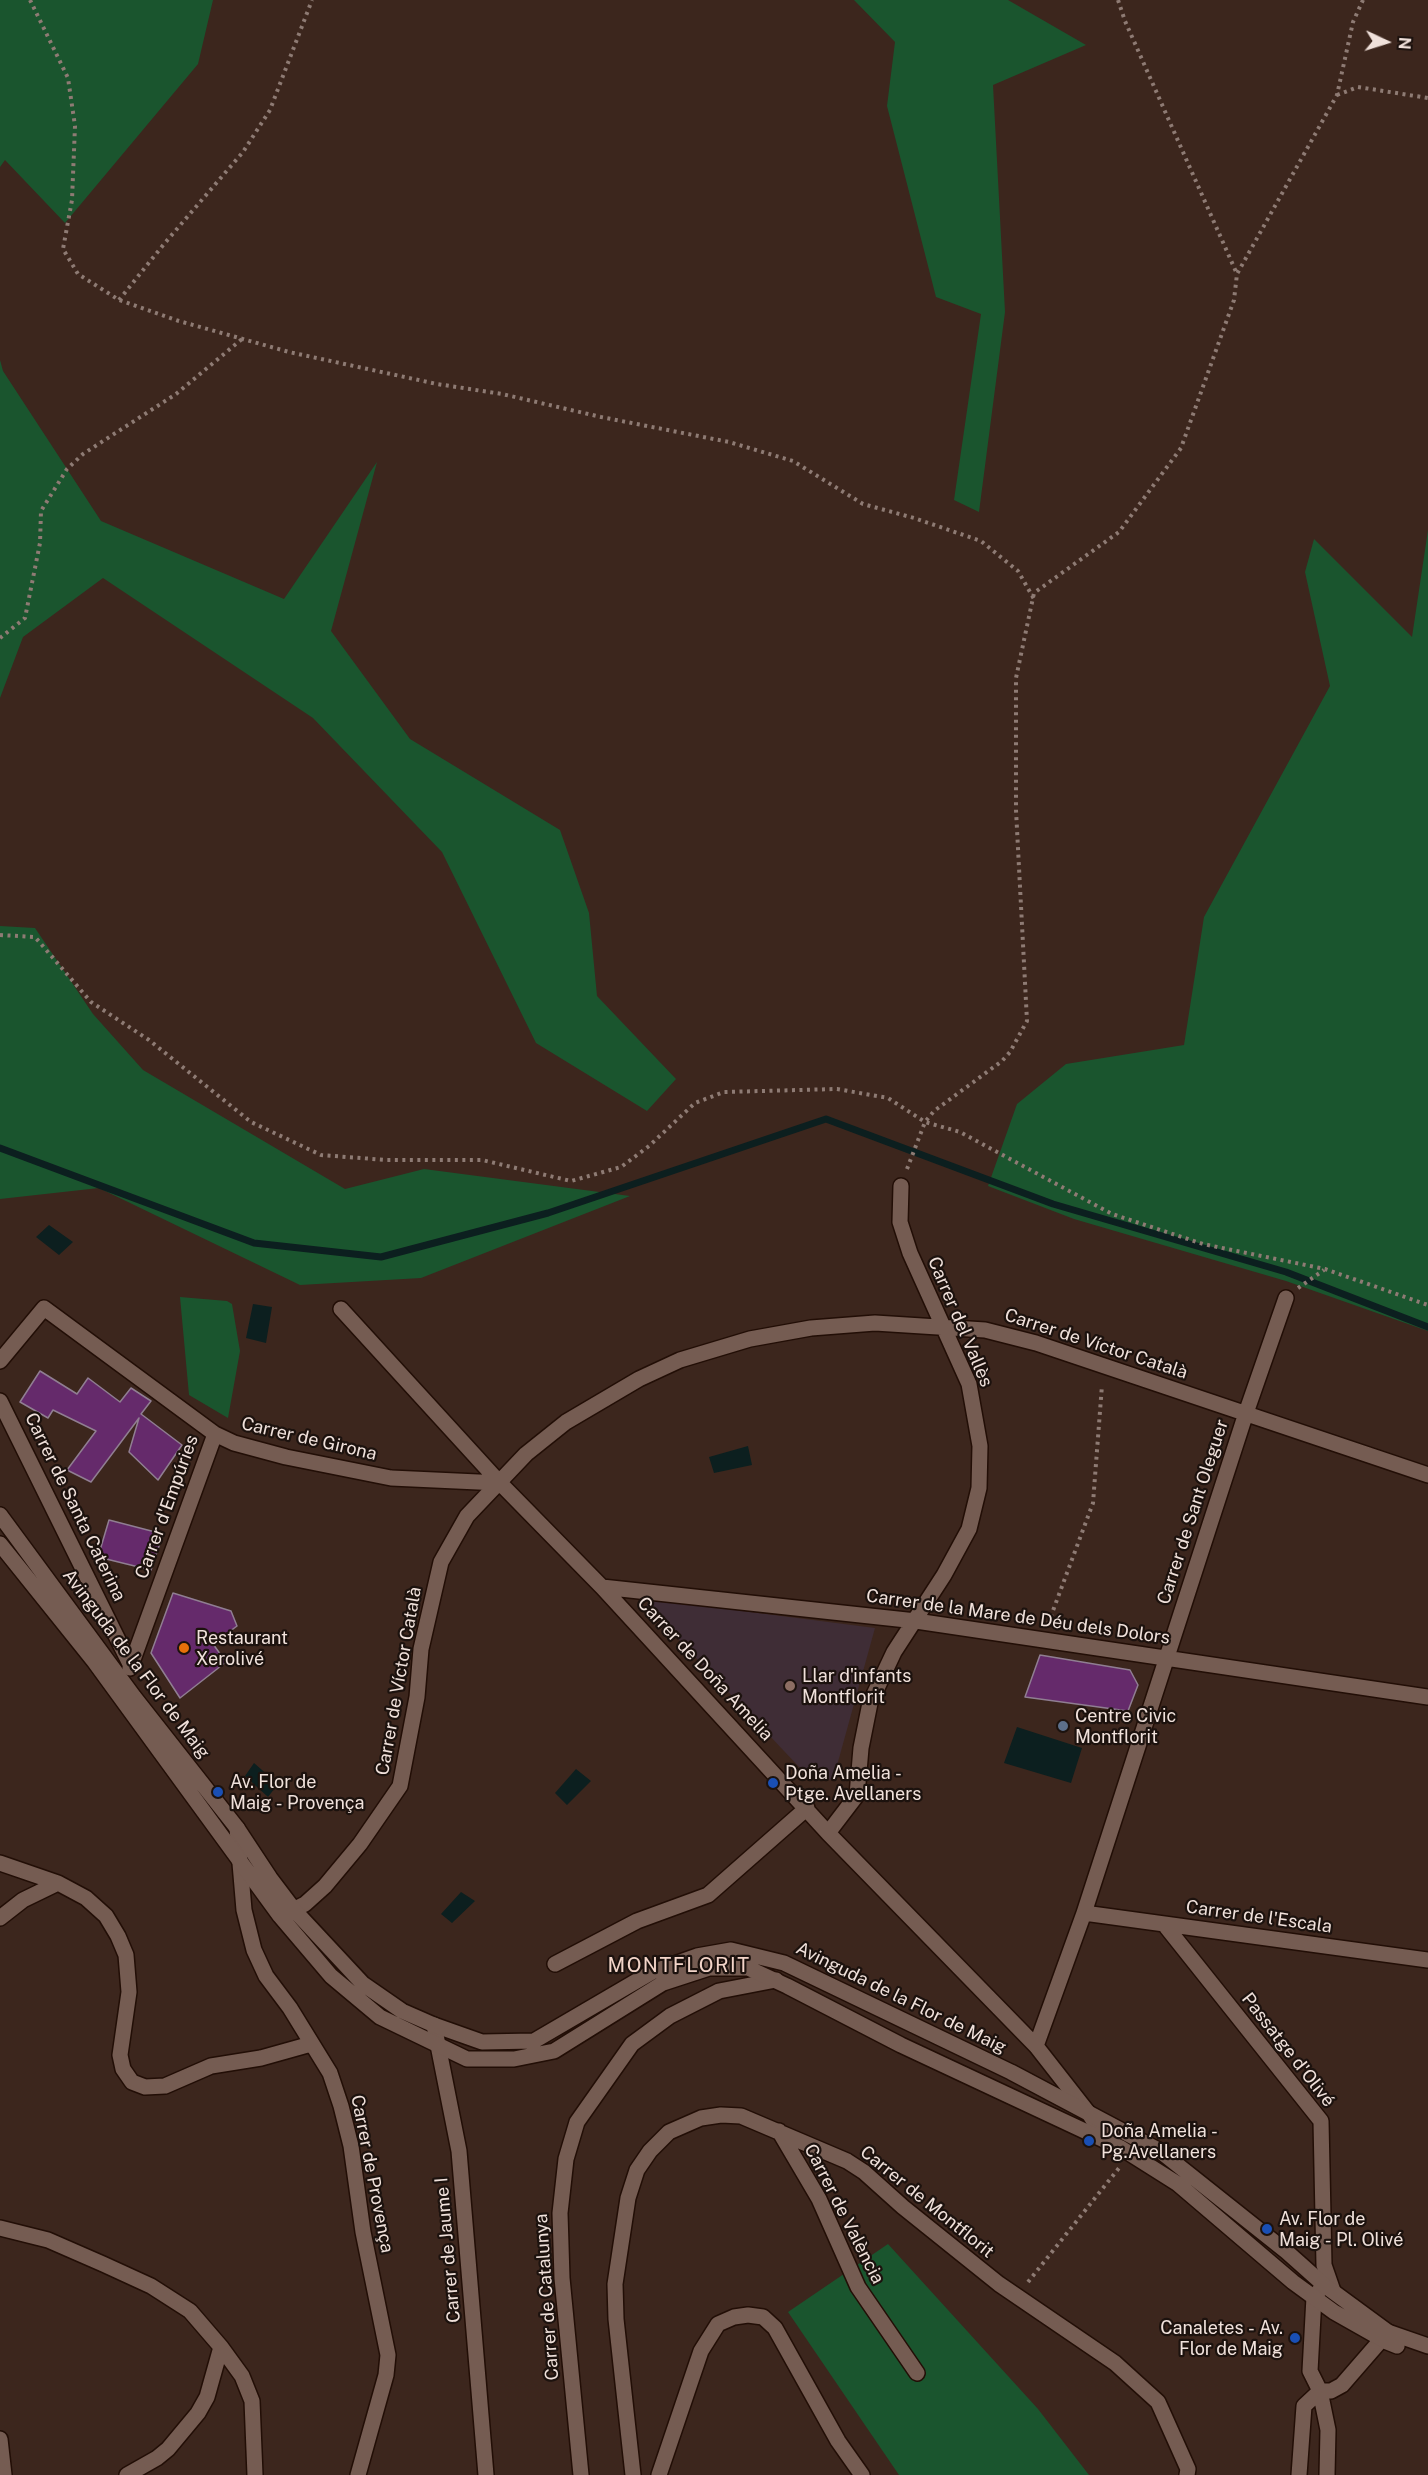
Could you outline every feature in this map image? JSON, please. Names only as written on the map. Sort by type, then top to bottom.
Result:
[{"type":"street","name":"Carrer del Vallès","points":[[828,1833],[857,1795],[861,1748],[870,1703],[894,1652],[916,1621],[969,1529],[979,1488],[980,1446],[969,1384],[945,1326],[910,1253],[900,1222],[901,1186]]},
{"type":"street","name":"Carrer de Sant Oleguer","points":[[1036,2046],[1084,1913],[1246,1413],[1286,1298]]},
{"type":"street","name":"Carrer de Girona","points":[[0,1361],[44,1308],[215,1434],[234,1443],[286,1457],[391,1478],[500,1483]]},
{"type":"street","name":"Carrer de Doña Amelia","points":[[341,1309],[500,1483],[602,1587],[828,1833],[1036,2046],[1090,2115],[1106,2141]]},
{"type":"street","name":"Carrer de Víctor Català","points":[[280,1916],[295,1911],[325,1886],[360,1844],[400,1786],[417,1697],[421,1649],[441,1562],[467,1516],[526,1454],[566,1422],[639,1379],[680,1360],[750,1339],[811,1328],[875,1323],[985,1330],[1104,1366],[1428,1475]]},
{"type":"street","name":"Carrer de Santa Caterina","points":[[0,1401],[130,1664]]},
{"type":"street","name":"Carrer d'Empúries","points":[[122,1689],[215,1434]]},
{"type":"street","name":"Avinguda de la Flor de Maig","points":[[0,1515],[280,1916],[331,1976],[380,2017],[467,2059],[514,2059],[554,2051],[663,1983],[709,1968],[748,1968],[776,1980],[901,2045],[1130,2154],[1178,2184],[1334,2312],[1416,2352],[1428,2351]]},
{"type":"street","name":"Avinguda de la Flor de Maig","points":[[0,1544],[94,1661],[122,1689],[237,1828],[295,1911],[363,1984],[402,2011],[482,2042],[534,2041],[652,1972],[697,1956],[731,1950],[784,1963],[1011,2072],[1160,2151],[1287,2252],[1385,2336],[1428,2346]]},
{"type":"street","name":"Carrer de la Mare de Déu dels Dolors","points":[[602,1587],[916,1621],[1428,1698]]},
{"type":"street","points":[[555,1964],[637,1921],[708,1895],[807,1808]]},
{"type":"street","name":"Carrer de Provença","points":[[237,1828],[244,1910],[254,1950],[266,1976],[290,2008],[330,2073],[351,2146],[363,2232],[388,2355],[386,2375],[358,2475]]},
{"type":"street","points":[[0,1863],[58,1883],[86,1898],[106,1916],[126,1955],[129,1992],[120,2055],[123,2069],[132,2082],[145,2087],[165,2086],[211,2066],[261,2058],[312,2044]]},
{"type":"street","points":[[0,1918],[23,1900],[58,1883]]},
{"type":"street","name":"Carrer de l'Escala","points":[[1084,1913],[1428,1960]]},
{"type":"street","name":"Passatge d'Olivé","points":[[1164,1924],[1321,2121],[1324,2265],[1329,2288]]},
{"type":"street","name":"Carrer de Catalunya","points":[[581,2475],[562,2278],[560,2213],[567,2159],[578,2122],[632,2043],[670,2016],[719,1991],[776,1980]]},
{"type":"street","name":"Carrer de Jaume I","points":[[434,2025],[459,2151],[486,2475]]},
{"type":"street","name":"Carrer de Montflorit","points":[[633,2475],[616,2319],[615,2284],[628,2198],[637,2170],[650,2151],[669,2132],[702,2118],[721,2115],[741,2116],[779,2131],[846,2161],[864,2172],[932,2231],[1017,2297],[1115,2363],[1158,2402],[1188,2469],[1187,2475]]},
{"type":"street","name":"Carrer de València","points":[[779,2131],[819,2199],[858,2287],[917,2373]]},
{"type":"street","points":[[0,2228],[48,2240],[151,2286],[190,2311],[242,2376],[252,2401],[255,2475]]},
{"type":"street","points":[[1327,2475],[1328,2430],[1320,2391],[1310,2371],[1314,2297],[1329,2288]]},
{"type":"street","points":[[659,2475],[701,2351],[718,2324],[748,2314],[763,2317],[775,2328],[838,2441],[862,2475]]},
{"type":"street","points":[[1299,2475],[1304,2406],[1320,2391],[1331,2391],[1342,2385],[1385,2336]]},
{"type":"street","points":[[127,2475],[168,2449],[198,2413],[210,2388],[221,2347]]},
{"type":"street","points":[[0,2439],[4,2475]]},
{"type":"path","points":[[30,0],[68,78],[75,126],[72,200],[63,249],[78,274],[119,300],[289,352],[729,442],[794,461],[863,504],[914,518],[981,541],[1018,571],[1034,599]]},
{"type":"path","points":[[119,300],[243,152],[270,110],[312,0]]},
{"type":"path","points":[[1118,0],[1125,21],[1237,274]]},
{"type":"path","points":[[901,1186],[925,1122],[934,1111],[1002,1061],[1010,1052],[1027,1021],[1016,810],[1016,678],[1034,592],[1119,532],[1181,447],[1234,300],[1237,274],[1337,95],[1353,22],[1363,0]]},
{"type":"path","points":[[1337,95],[1358,87],[1428,98]]},
{"type":"path","points":[[0,638],[25,618],[40,543],[40,511],[67,469],[83,454],[176,394],[242,339]]},
{"type":"path","points":[[0,935],[35,937],[91,1002],[149,1040],[251,1122],[321,1155],[386,1160],[482,1160],[571,1180],[621,1167],[649,1146],[695,1103],[723,1092],[837,1089],[888,1098],[925,1122],[960,1132],[1112,1214],[1203,1244],[1325,1269],[1428,1305]]},
{"type":"path","points":[[1286,1298],[1325,1269]]},
{"type":"path","points":[[1042,1640],[1093,1503],[1104,1366]]},
{"type":"path","points":[[1017,2297],[1130,2154]]},
{"type":"shaded area","name":"Llar d'infants Montflorit","points":[[649,1599],[875,1628],[833,1780],[820,1779],[801,1769],[647,1606]]},
{"type":"green space","points":[[0,0],[213,0],[198,64],[65,223],[5,160],[0,167]]},
{"type":"green space","points":[[854,0],[1008,0],[1086,45],[993,85],[1005,312],[979,512],[954,500],[981,314],[936,297],[887,106],[895,42]]},
{"type":"green space","points":[[0,360],[3,371],[101,521],[284,599],[377,462],[331,631],[410,739],[560,830],[589,913],[597,996],[676,1079],[647,1111],[536,1043],[442,852],[313,718],[103,578],[23,637],[0,698]]},
{"type":"green space","points":[[1428,530],[1428,1331],[1286,1281],[1074,1219],[988,1186],[1017,1104],[1066,1064],[1184,1045],[1204,917],[1330,686],[1305,572],[1314,539],[1412,637]]},
{"type":"green space","points":[[0,926],[35,928],[93,1014],[143,1070],[345,1189],[424,1169],[630,1196],[421,1278],[300,1285],[99,1188],[0,1199]]},
{"type":"green space","points":[[180,1297],[227,1301],[232,1304],[240,1351],[228,1418],[189,1395]]},
{"type":"green space","points":[[888,2244],[1038,2409],[1089,2475],[899,2475],[788,2312]]},
{"type":"water","points":[[49,1225],[73,1242],[59,1255],[36,1237]]},
{"type":"water","points":[[253,1304],[272,1307],[266,1343],[246,1338]]},
{"type":"water","points":[[748,1446],[752,1465],[714,1473],[709,1457]]},
{"type":"water","points":[[1017,1727],[1082,1748],[1071,1783],[1004,1763]]},
{"type":"water","points":[[254,1763],[278,1784],[268,1797],[245,1776]]},
{"type":"water","points":[[576,1769],[591,1781],[567,1805],[555,1793]]},
{"type":"water","points":[[461,1892],[475,1901],[452,1923],[441,1914]]},
{"type":"building","points":[[40,1371],[77,1394],[88,1378],[120,1402],[131,1388],[151,1401],[141,1414],[182,1445],[158,1480],[129,1452],[139,1418],[91,1482],[67,1470],[96,1431],[53,1410],[48,1418],[20,1402]]},
{"type":"building","points":[[109,1520],[163,1534],[151,1570],[98,1557]]},
{"type":"building","name":"Restaurant Xerolivé","points":[[173,1593],[231,1611],[237,1626],[213,1644],[226,1662],[180,1698],[151,1653]]},
{"type":"building","points":[[1040,1655],[1130,1670],[1138,1685],[1128,1711],[1025,1697]]},
{"type":"waterway","points":[[0,1148],[254,1243],[381,1257],[548,1213],[826,1119],[1053,1204],[1286,1272],[1428,1327]]},
{"type":"place","name":"Restaurant Xerolivé","points":[[184,1648]]},
{"type":"place","name":"Llar d'infants Montflorit","points":[[790,1686]]},
{"type":"place","name":"Centre Civic Montflorit","points":[[1063,1726]]},
{"type":"place","name":"Doña Amelia - Ptge. Avellaners","points":[[773,1783]]},
{"type":"place","name":"Av. Flor de Maig - Provença","points":[[218,1792]]},
{"type":"place","name":"Doña Amelia - Pg.Avellaners","points":[[1089,2141]]},
{"type":"place","name":"Av. Flor de Maig - Pl. Olivé","points":[[1267,2229]]},
{"type":"place","name":"Canaletes - Av. Flor de Maig","points":[[1295,2338]]},
{"type":"district","name":"MONTFLORIT","points":[[679,1966]]}]
